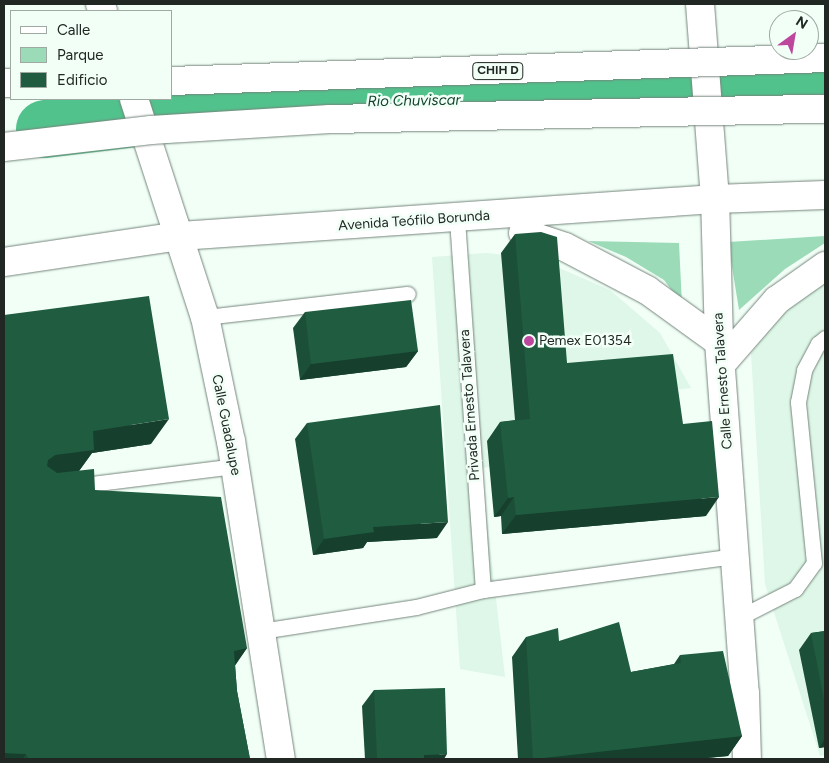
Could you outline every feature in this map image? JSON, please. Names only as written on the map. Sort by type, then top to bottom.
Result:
[{"type":"main road","name":"Calle Ernesto Talavera","points":[[700,4],[715,198],[721,353],[740,617],[747,759]]},
{"type":"main road","name":"CHIH D","points":[[172,81],[825,58]]},
{"type":"main road","name":"Calle Guadalupe","points":[[134,100],[205,317],[235,466],[281,759]]},
{"type":"main road","points":[[4,147],[151,130],[330,119],[825,109]]},
{"type":"main road","name":"Avenida Teófilo Borunda","points":[[4,262],[180,236],[467,218],[715,198],[825,194]]},
{"type":"main road","points":[[467,218],[565,247],[609,269],[647,290],[721,353],[777,300],[825,266]]},
{"type":"lane","name":"Privada Ernesto Talavera","points":[[467,218],[483,590]]},
{"type":"lane","points":[[205,317],[408,294]]},
{"type":"lane","points":[[740,617],[795,589],[814,563],[798,402],[804,370],[818,344],[825,338]]},
{"type":"lane","points":[[58,487],[235,466]]},
{"type":"lane","points":[[261,631],[416,607],[483,590],[736,556]]},
{"type":"shaded area","points":[[486,253],[536,258],[610,290],[660,333],[691,388],[576,402],[577,458],[481,468],[505,677],[460,669],[432,257]]},
{"type":"shaded area","points":[[825,278],[825,755],[820,756],[765,584],[751,353],[795,297]]},
{"type":"green space","points":[[825,236],[825,243],[785,269],[739,310],[728,242]]},
{"type":"green space","points":[[588,241],[679,243],[682,304],[664,280],[626,257]]},
{"type":"building","points":[[541,232],[557,237],[567,363],[673,354],[683,424],[712,421],[719,497],[516,515],[514,497],[508,498],[500,422],[530,419],[515,234]]},
{"type":"building","points":[[149,296],[169,419],[93,431],[94,450],[55,455],[48,460],[47,466],[57,473],[94,469],[95,490],[221,497],[247,648],[234,651],[237,691],[250,759],[29,759],[26,754],[4,753],[4,315]]},
{"type":"building","points":[[411,300],[418,351],[311,364],[305,312]]},
{"type":"building","points":[[440,405],[448,522],[373,527],[374,532],[324,539],[307,423]]},
{"type":"building","points":[[619,622],[631,672],[681,663],[680,655],[723,651],[742,736],[533,759],[526,637],[558,628],[559,641]]},
{"type":"building","points":[[825,631],[825,705],[811,633]]},
{"type":"building","points":[[445,688],[447,754],[424,755],[424,759],[377,759],[374,690]]},
{"type":"waterway","name":"Rio Chuviscar","points":[[45,129],[252,104],[825,93]]},
{"type":"place","name":"Pemex E01354","points":[[529,341]]}]
